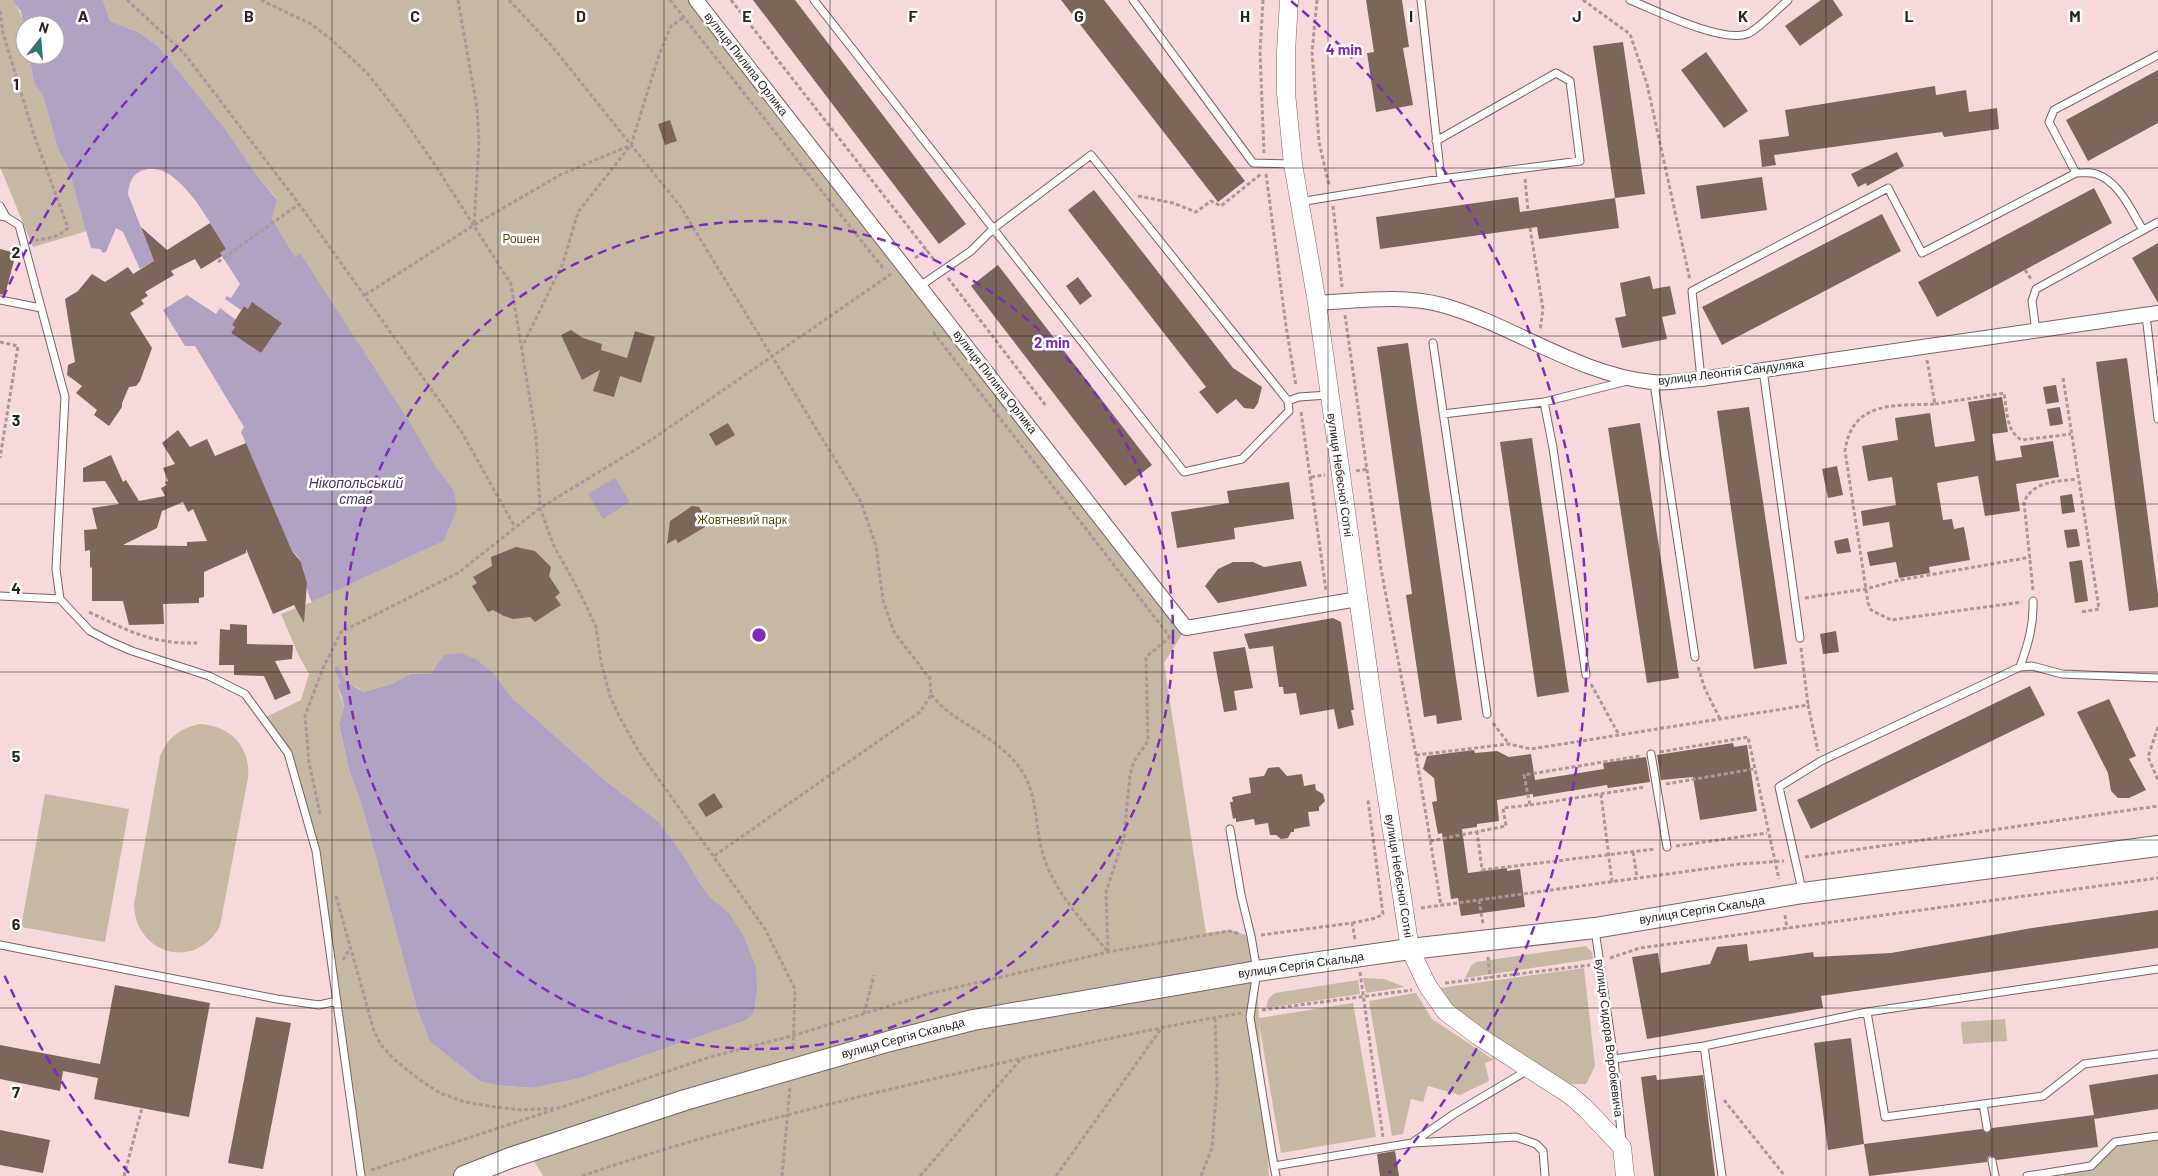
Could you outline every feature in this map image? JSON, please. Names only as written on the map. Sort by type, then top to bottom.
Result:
[{"type":"main road","name":"вулиця Сергія Скальда","points":[[464,1176],[510,1158],[685,1100],[973,1020],[1257,971],[1358,958],[1410,949],[1595,928],[1802,893],[2158,846]]},
{"type":"street","name":"вулиця Пилипа Орлика","points":[[696,0],[1186,628]]},
{"type":"street","name":"вулиця Небесної Сотні","points":[[1289,0],[1286,93],[1292,164],[1317,303],[1328,395],[1410,949]]},
{"type":"street","name":"вулиця Леонтія Сандуляка","points":[[1317,303],[1410,299],[1441,304],[1602,372],[1654,383],[1701,379],[2152,314]]},
{"type":"street","points":[[1186,628],[1358,599]]},
{"type":"street","name":"вулиця Сидора Воробкевича","points":[[1410,949],[1427,986],[1446,1012],[1462,1025],[1570,1095],[1622,1147],[1625,1176]]},
{"type":"lane","points":[[814,0],[994,228],[1184,472],[1242,459],[1289,411],[1288,401],[1091,155],[994,228],[970,251],[920,286]]},
{"type":"lane","points":[[1132,0],[1253,163],[1292,164]]},
{"type":"lane","points":[[1421,0],[1440,179]]},
{"type":"lane","points":[[1630,0],[1698,27],[1730,35],[1747,34],[1788,0]]},
{"type":"lane","points":[[2076,173],[2049,122],[2054,110],[2158,56]]},
{"type":"lane","points":[[1298,202],[1440,179],[1580,161],[1570,81],[1556,73],[1436,141]]},
{"type":"lane","points":[[1701,379],[1692,291],[1888,188],[1922,253],[2076,173],[2095,174],[2110,181],[2143,230]]},
{"type":"lane","points":[[0,206],[3,217],[18,226],[24,241],[65,397],[56,569],[60,599],[90,630],[111,642],[132,651],[209,676],[245,694],[288,753],[316,851],[361,1175]]},
{"type":"lane","points":[[2036,331],[2032,301],[2036,289],[2158,222]]},
{"type":"lane","points":[[0,300],[41,308]]},
{"type":"lane","points":[[2152,314],[2158,419]]},
{"type":"lane","points":[[1433,343],[1487,714]]},
{"type":"lane","points":[[1763,369],[1800,638]]},
{"type":"lane","points":[[1443,414],[1544,402],[1635,380]]},
{"type":"lane","points":[[1654,383],[1694,657]]},
{"type":"lane","points":[[1288,401],[1298,397],[1328,395]]},
{"type":"lane","points":[[1544,402],[1586,675]]},
{"type":"lane","points":[[0,596],[60,599]]},
{"type":"lane","points":[[2020,667],[2030,640],[2034,617],[2033,601]]},
{"type":"lane","points":[[1802,893],[1779,787],[1821,761],[2020,667],[2032,666],[2062,674],[2158,678]]},
{"type":"lane","points":[[1651,754],[1667,847]]},
{"type":"lane","points":[[1230,830],[1257,971],[1250,1011],[1276,1176]]},
{"type":"lane","name":"вулиця Сидора Воробкевича","points":[[1595,928],[1614,1059],[1622,1147]]},
{"type":"lane","points":[[0,945],[277,999],[320,1005],[337,1001]]},
{"type":"lane","points":[[1614,1059],[1704,1046],[1867,1012],[2158,968]]},
{"type":"lane","points":[[1867,1012],[1885,1117],[2043,1096],[2084,1064],[2158,1054]]},
{"type":"lane","points":[[1704,1046],[1722,1176]]},
{"type":"lane","points":[[1412,1144],[1454,1114],[1521,1076],[1530,1068]]},
{"type":"lane","points":[[1983,1104],[1987,1128]]},
{"type":"lane","points":[[1274,1166],[1412,1144],[1516,1136],[1536,1144],[1543,1151],[1545,1176]]},
{"type":"lane","points":[[2027,1176],[2050,1174],[2092,1166],[2115,1142],[2158,1136]]},
{"type":"lane","points":[[1992,1161],[1994,1176]]},
{"type":"path","points":[[127,0],[184,53],[299,204],[461,431],[515,527]]},
{"type":"path","points":[[261,0],[311,24],[332,40],[367,73],[402,117],[511,284],[536,436],[540,508],[554,546],[596,627],[601,662],[610,696],[638,750],[765,929],[795,989],[795,1035]]},
{"type":"path","points":[[458,0],[477,108],[479,142],[474,225]]},
{"type":"path","points":[[508,0],[551,46],[680,206],[861,502],[876,546],[883,600],[894,632],[930,679],[931,695],[920,712],[714,856]]},
{"type":"path","points":[[670,0],[889,276]]},
{"type":"path","points":[[731,0],[927,250],[1046,406]]},
{"type":"path","points":[[1263,0],[1260,52],[1264,164]]},
{"type":"path","points":[[1317,0],[1312,52],[1320,142],[1332,197],[1343,302],[1382,569],[1441,905]]},
{"type":"path","points":[[1583,0],[1630,34],[1647,84],[1692,291]]},
{"type":"path","points":[[0,11],[3,33],[31,123],[68,228],[62,234],[51,239],[24,241]]},
{"type":"path","points":[[521,349],[563,263],[578,212],[631,145],[665,40],[671,26],[684,18]]},
{"type":"path","points":[[365,295],[474,225],[560,174],[631,145]]},
{"type":"path","points":[[1524,168],[1528,211]]},
{"type":"path","points":[[1121,192],[1173,203],[1196,212],[1211,201],[1221,206],[1265,171],[1286,326],[1329,604]]},
{"type":"path","points":[[218,262],[299,204]]},
{"type":"path","points":[[1530,228],[1543,309],[1543,319],[1536,344]]},
{"type":"path","points":[[320,817],[309,762],[305,716],[323,668],[341,632],[458,573],[540,508],[651,440],[927,250]]},
{"type":"path","points":[[932,331],[1170,637]]},
{"type":"path","points":[[0,342],[18,346],[0,458]]},
{"type":"path","points":[[1924,347],[1935,404]]},
{"type":"path","points":[[2063,378],[2099,609],[2081,612]]},
{"type":"path","points":[[2071,434],[2022,440],[2016,437],[2010,426],[2004,394],[1935,404],[1888,407],[1873,410],[1855,424],[1846,439],[1845,451],[1868,603],[1871,610],[1891,620],[2033,601],[2034,584],[2024,502],[2027,495],[2042,484],[2078,479]]},
{"type":"path","points":[[1794,600],[1866,589],[2031,557]]},
{"type":"path","points":[[88,611],[142,636],[173,643],[197,643]]},
{"type":"path","points":[[1108,952],[1106,892],[1124,837],[1134,760],[1148,741],[1146,657],[1170,637],[1186,628]]},
{"type":"path","points":[[1800,638],[1808,704],[1821,761]]},
{"type":"path","points":[[1694,657],[1706,690],[1720,719]]},
{"type":"path","points":[[1586,675],[1618,733]]},
{"type":"path","points":[[931,695],[949,712],[1006,753],[1023,772],[1033,793],[1041,847],[1056,886],[1072,910],[1108,952]]},
{"type":"path","points":[[1416,755],[1509,744],[1532,748],[1808,704]]},
{"type":"path","points":[[1487,714],[1500,735],[1509,744]]},
{"type":"path","points":[[2158,727],[2148,756],[2158,780]]},
{"type":"path","points":[[1530,805],[1524,775],[1748,737],[1767,833],[1776,862]]},
{"type":"path","points":[[1430,841],[1506,826],[1503,808],[1657,786],[1754,769]]},
{"type":"path","points":[[1601,794],[1612,882]]},
{"type":"path","points":[[1367,796],[1383,914]]},
{"type":"path","points":[[361,1175],[710,1057],[795,1035],[928,994],[1108,952],[1229,931],[1251,936],[1352,923],[1404,910],[1740,864],[1776,862],[2158,806]]},
{"type":"path","points":[[1477,831],[1482,870],[1633,852],[1767,833]]},
{"type":"path","points":[[1633,852],[1637,878]]},
{"type":"path","points":[[582,1176],[626,1161],[787,1115],[1163,1026],[1250,1011],[1364,998],[1405,992],[1427,986],[1600,963],[1618,954],[1640,948],[2158,878]]},
{"type":"path","points":[[335,890],[374,1031],[381,1045],[395,1060],[440,1093],[465,1102],[521,1110],[559,1108]]},
{"type":"path","points":[[1352,923],[1385,1148]]},
{"type":"path","points":[[864,1014],[874,975]]},
{"type":"path","points":[[1201,1176],[1212,1148],[1217,1084],[1215,1017]]},
{"type":"path","points":[[1056,1176],[1163,1026]]},
{"type":"path","points":[[920,1176],[1022,1058]]},
{"type":"path","points":[[1710,1088],[1723,1100],[1785,1176]]},
{"type":"path","points":[[124,1176],[142,1108]]},
{"type":"path","points":[[782,1176],[787,1115]]},
{"type":"green space","points":[[0,0],[14,0],[21,15],[15,15],[15,65],[31,65],[34,83],[43,96],[58,149],[69,170],[87,231],[33,247],[0,167]]},
{"type":"green space","name":"Жовтневий парк","points":[[103,0],[702,0],[1186,628],[1164,663],[1206,933],[1230,930],[1249,936],[1255,970],[1259,1018],[1353,1003],[1376,1137],[1281,1153],[1259,1023],[1269,1176],[543,1176],[528,1151],[462,1176],[363,1176],[317,851],[289,752],[264,718],[301,700],[309,674],[298,654],[281,614],[312,602],[444,541],[455,510],[454,495],[300,254],[295,257],[272,219],[277,198],[261,181],[226,130],[159,47],[140,33],[110,21]],"holes":[[[444,655],[495,675],[513,699],[607,782],[659,822],[682,853],[701,885],[711,898],[728,912],[757,993],[754,1012],[747,1020],[577,1079],[532,1088],[481,1082],[430,1042],[417,1009],[362,806],[349,770],[339,726],[344,707],[337,685],[355,686],[364,692],[391,684],[411,674],[430,674]]]},
{"type":"green space","points":[[200,724],[221,729],[237,740],[246,757],[248,778],[220,926],[209,940],[197,949],[183,952],[169,951],[156,945],[145,936],[137,922],[134,905],[160,756],[163,749],[176,734]]},
{"type":"green space","points":[[45,794],[129,809],[105,942],[21,927]]},
{"type":"green space","points":[[1586,946],[1592,952],[1593,959],[1465,978],[1471,966],[1476,962]]},
{"type":"green space","points":[[1584,968],[1595,1066],[1586,1084],[1571,1084],[1557,1077],[1480,1028],[1453,1010],[1440,988]]},
{"type":"green space","points":[[1363,978],[1384,979],[1405,987],[1366,993]]},
{"type":"green space","points":[[1358,980],[1360,994],[1266,1008],[1269,998],[1275,993]]},
{"type":"green space","points":[[1416,993],[1432,1019],[1494,1060],[1485,1063],[1489,1081],[1460,1095],[1428,1086],[1423,1102],[1411,1099],[1403,1134],[1392,1136],[1369,1001]]},
{"type":"green space","points":[[2005,1019],[2007,1041],[1963,1044],[1961,1022]]},
{"type":"green space","points":[[2158,1136],[2158,1176],[2064,1176],[2063,1170],[2091,1166],[2115,1142]]},
{"type":"water","name":"Нікопольський став","points":[[14,0],[103,0],[110,21],[140,33],[159,47],[226,130],[261,181],[277,199],[272,219],[295,257],[300,253],[408,420],[436,467],[454,491],[457,510],[444,541],[312,602],[301,562],[292,551],[241,432],[244,427],[195,346],[185,346],[163,310],[187,295],[216,314],[220,308],[236,320],[232,325],[235,327],[231,333],[261,353],[282,323],[253,303],[248,309],[244,306],[241,310],[225,299],[227,296],[231,298],[240,284],[220,253],[226,249],[192,196],[169,174],[157,169],[140,171],[134,176],[130,183],[128,194],[154,261],[140,269],[123,232],[116,228],[106,252],[103,253],[100,249],[91,248],[69,170],[58,149],[43,96],[34,83],[31,65],[65,65],[65,15],[22,15],[21,11],[14,3]]},
{"type":"water","points":[[615,478],[630,502],[603,519],[588,494]]},
{"type":"water","points":[[460,653],[476,659],[495,675],[513,699],[607,782],[659,822],[682,853],[701,885],[711,898],[728,912],[744,937],[756,967],[757,993],[754,1012],[747,1020],[577,1079],[532,1088],[481,1082],[430,1042],[417,1009],[362,806],[349,770],[339,725],[344,707],[337,685],[348,684],[364,692],[391,684],[411,674],[430,674],[444,655]]},
{"type":"building","points":[[753,0],[795,0],[966,224],[939,244]]},
{"type":"building","points":[[1061,0],[1104,0],[1245,181],[1218,202]]},
{"type":"building","points":[[1366,0],[1402,0],[1409,47],[1403,48],[1413,105],[1376,112],[1367,53],[1374,52]]},
{"type":"building","points":[[1821,0],[1833,0],[1843,15],[1800,46],[1785,26]]},
{"type":"building","points":[[1623,42],[1645,194],[1615,198],[1593,46]]},
{"type":"building","points":[[1706,52],[1748,111],[1724,128],[1681,70]]},
{"type":"building","points":[[2158,70],[2158,123],[2088,161],[2066,120]]},
{"type":"building","points":[[1935,86],[1936,95],[1966,90],[1969,112],[1997,108],[1999,129],[1944,137],[1942,132],[1774,155],[1776,165],[1762,167],[1759,140],[1789,136],[1785,110]]},
{"type":"building","points":[[670,120],[677,141],[665,145],[658,124]]},
{"type":"building","points":[[1897,152],[1904,166],[1867,186],[1866,183],[1858,187],[1851,174]]},
{"type":"building","points":[[1762,177],[1767,210],[1701,219],[1696,186]]},
{"type":"building","points":[[2094,188],[2112,223],[1937,317],[1918,282]]},
{"type":"building","points":[[1094,190],[1233,368],[1262,387],[1258,403],[1254,409],[1244,408],[1236,399],[1217,414],[1199,392],[1206,387],[1068,210]]},
{"type":"building","points":[[1518,197],[1520,212],[1615,198],[1619,228],[1539,239],[1537,227],[1380,249],[1376,217]]},
{"type":"building","points":[[1882,214],[1901,251],[1722,345],[1702,307]]},
{"type":"building","points":[[210,223],[226,249],[220,253],[222,256],[201,269],[195,259],[171,271],[174,275],[145,292],[148,296],[141,300],[144,304],[130,313],[152,348],[140,381],[136,386],[129,387],[122,407],[109,426],[94,415],[97,410],[76,393],[82,386],[67,375],[68,365],[75,362],[65,299],[78,291],[92,274],[105,282],[128,267],[133,274],[154,261],[141,227],[167,250]]},
{"type":"building","points":[[2158,243],[2158,303],[2132,258]]},
{"type":"building","points":[[0,249],[16,253],[5,295],[0,294]]},
{"type":"building","points":[[998,265],[1152,465],[1125,486],[971,286]]},
{"type":"building","points":[[1650,276],[1653,289],[1670,286],[1676,314],[1662,317],[1667,339],[1622,348],[1615,318],[1626,316],[1620,283]]},
{"type":"building","points":[[1078,277],[1092,296],[1080,305],[1066,286]]},
{"type":"building","points":[[252,302],[282,323],[261,353],[231,333],[235,327],[232,325],[244,306],[248,309]]},
{"type":"building","points":[[571,330],[583,338],[602,344],[601,350],[627,358],[635,331],[655,337],[641,383],[620,376],[614,397],[593,391],[600,370],[582,380],[561,335]]},
{"type":"building","points":[[1408,343],[1462,720],[1437,724],[1436,715],[1424,717],[1406,595],[1412,594],[1377,347]]},
{"type":"building","points":[[2127,358],[2158,594],[2158,607],[2129,611],[2096,362]]},
{"type":"building","points":[[2056,385],[2059,402],[2046,404],[2043,387]]},
{"type":"building","points":[[2002,397],[2008,432],[1992,434],[1996,461],[2022,457],[2020,446],[2053,441],[2059,477],[2016,484],[2020,511],[1985,516],[1978,476],[1937,483],[1943,520],[1952,519],[1954,529],[1964,527],[1970,560],[1929,567],[1930,573],[1899,578],[1896,562],[1870,566],[1867,552],[1893,547],[1889,522],[1863,526],[1861,511],[1896,505],[1892,477],[1868,481],[1862,446],[1898,440],[1895,418],[1930,413],[1935,447],[1975,441],[1968,402]]},
{"type":"building","points":[[1749,407],[1787,664],[1754,669],[1717,411]]},
{"type":"building","points":[[2060,407],[2063,424],[2050,426],[2047,409]]},
{"type":"building","points":[[728,423],[735,435],[716,446],[709,434]]},
{"type":"building","points":[[1640,423],[1679,678],[1647,683],[1608,428]]},
{"type":"building","points":[[178,430],[190,447],[207,439],[215,456],[246,443],[292,551],[301,562],[307,583],[304,623],[294,605],[273,614],[246,549],[246,553],[204,572],[204,597],[199,598],[199,603],[163,604],[164,624],[129,625],[123,601],[92,601],[92,567],[90,568],[90,550],[85,551],[84,530],[97,529],[92,508],[119,504],[105,481],[83,482],[83,468],[111,455],[123,482],[126,480],[139,501],[165,496],[161,488],[167,485],[165,482],[168,481],[163,468],[175,464],[162,443]],"holes":[[[183,502],[188,512],[193,509],[207,541],[187,542],[187,546],[123,545],[157,528],[162,511]]]},
{"type":"building","points":[[1532,438],[1569,692],[1537,697],[1500,442]]},
{"type":"building","points":[[1837,466],[1843,495],[1828,498],[1822,469]]},
{"type":"building","points":[[1289,482],[1294,519],[1234,528],[1235,539],[1177,548],[1171,512],[1229,503],[1227,491]]},
{"type":"building","points":[[2072,494],[2075,512],[2062,514],[2060,496]]},
{"type":"building","points":[[692,506],[699,507],[710,524],[678,543],[676,539],[667,544],[670,521]]},
{"type":"building","points":[[2077,529],[2080,546],[2067,548],[2064,530]]},
{"type":"building","points":[[1848,538],[1851,552],[1837,554],[1834,541]]},
{"type":"building","points":[[516,547],[535,551],[551,567],[549,576],[560,593],[555,597],[561,605],[535,622],[530,617],[513,619],[493,610],[488,612],[472,586],[477,583],[473,577],[492,566],[491,557]]},
{"type":"building","points":[[2082,560],[2088,601],[2075,603],[2069,562]]},
{"type":"building","points":[[1301,561],[1307,586],[1218,603],[1205,586],[1218,569],[1233,562],[1253,562],[1264,567]]},
{"type":"building","points":[[1333,618],[1341,622],[1354,710],[1351,710],[1354,725],[1338,729],[1334,709],[1300,715],[1296,693],[1284,694],[1283,687],[1279,687],[1273,646],[1249,649],[1244,634]]},
{"type":"building","points":[[230,624],[247,625],[247,644],[293,645],[292,659],[275,661],[291,693],[275,700],[264,676],[234,675],[234,665],[219,665],[220,629],[230,630]]},
{"type":"building","points":[[1836,631],[1839,652],[1823,654],[1820,634]]},
{"type":"building","points":[[1245,647],[1253,688],[1234,691],[1237,710],[1224,712],[1213,652]]},
{"type":"building","points":[[2030,686],[2045,715],[1811,829],[1797,800]]},
{"type":"building","points":[[2109,699],[2136,756],[2129,759],[2146,790],[2129,798],[2118,798],[2111,791],[2108,773],[2077,712]]},
{"type":"building","points":[[1733,743],[1734,747],[1747,745],[1757,811],[1700,820],[1693,777],[1661,780],[1657,755]]},
{"type":"building","points":[[1474,750],[1475,753],[1497,751],[1509,757],[1531,754],[1535,780],[1604,769],[1603,763],[1646,757],[1650,782],[1608,788],[1607,785],[1533,797],[1533,794],[1497,800],[1499,821],[1477,824],[1477,827],[1462,829],[1468,873],[1507,868],[1507,871],[1520,869],[1525,907],[1461,916],[1458,898],[1451,899],[1442,833],[1438,834],[1432,802],[1437,801],[1434,778],[1423,769],[1427,756]]},
{"type":"building","points":[[1279,767],[1287,776],[1302,774],[1304,786],[1315,784],[1316,790],[1323,794],[1325,801],[1319,807],[1319,811],[1308,812],[1310,826],[1294,829],[1294,832],[1291,832],[1288,838],[1281,839],[1276,835],[1270,835],[1268,823],[1255,825],[1254,819],[1236,822],[1236,818],[1233,819],[1230,802],[1233,802],[1232,797],[1251,793],[1249,778],[1264,776],[1268,768]]},
{"type":"building","points":[[714,793],[723,807],[706,817],[698,804]]},
{"type":"building","points":[[2158,910],[2158,948],[1821,996],[1823,1008],[1647,1039],[1632,957],[1658,953],[1661,973],[1710,964],[1717,947],[1747,944],[1749,961],[1813,952],[1814,957],[1891,953],[2032,928]]},
{"type":"building","points":[[115,985],[210,1003],[189,1117],[94,1099],[98,1078],[63,1071],[60,1091],[0,1079],[0,1045],[100,1064]]},
{"type":"building","points":[[256,1017],[291,1023],[263,1169],[228,1163]]},
{"type":"building","points":[[1851,1038],[1864,1144],[1828,1150],[1814,1043]]},
{"type":"building","points":[[2158,1074],[2158,1109],[2094,1119],[2098,1147],[1997,1160],[1991,1156],[1988,1157],[1987,1162],[1869,1176],[1864,1144],[1982,1129],[1987,1133],[1992,1128],[2094,1115],[2089,1085]]},
{"type":"building","points":[[1656,1075],[1657,1080],[1703,1075],[1715,1176],[1654,1176],[1641,1077]]},
{"type":"building","points":[[0,1130],[50,1140],[43,1173],[0,1165]]},
{"type":"building","points":[[1395,1151],[1399,1176],[1380,1176],[1377,1154]]},
{"type":"waterway","points":[[337,669],[346,687]]},
{"type":"park label","name":"Рошен","points":[[521,239]]}]
